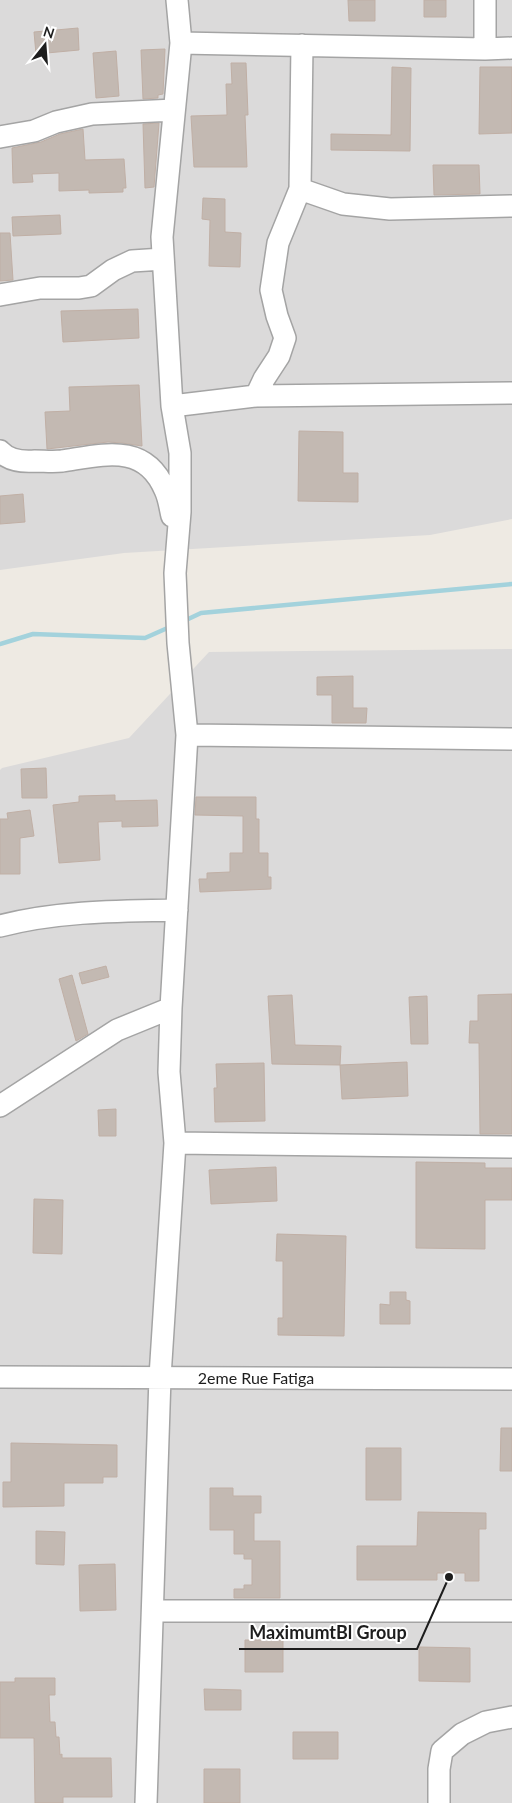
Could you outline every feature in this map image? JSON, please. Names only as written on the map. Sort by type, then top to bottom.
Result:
[{"type":"street","points":[[146,1803],[160,1378],[174,1143],[169,1072],[171,1008],[187,735],[178,643],[175,573],[180,512],[180,453],[172,406],[162,237],[181,43],[177,0]]},
{"type":"street","points":[[485,0],[485,49]]},
{"type":"street","points":[[181,43],[512,48]]},
{"type":"street","points":[[256,396],[264,379],[279,356],[285,338],[277,316],[271,290],[278,243],[300,189],[302,46]]},
{"type":"street","points":[[0,137],[34,131],[56,122],[92,114],[174,110]]},
{"type":"street","points":[[300,189],[343,204],[390,209],[512,206]]},
{"type":"street","points":[[0,295],[40,288],[80,288],[92,286],[113,270],[132,261],[163,259]]},
{"type":"street","points":[[172,406],[256,396],[512,393]]},
{"type":"street","points":[[0,451],[6,458],[23,462],[59,461],[96,455],[119,454],[137,458],[152,468],[166,490],[175,525],[177,544]]},
{"type":"street","points":[[187,735],[512,739]]},
{"type":"street","points":[[0,926],[71,914],[177,910]]},
{"type":"street","points":[[0,1106],[117,1030],[171,1008]]},
{"type":"street","points":[[174,1143],[512,1147]]},
{"type":"street","name":"2eme Rue Fatiga","points":[[0,1377],[512,1379]]},
{"type":"street","points":[[153,1611],[512,1611]]},
{"type":"street","points":[[439,1803],[439,1769],[442,1752],[462,1734],[486,1722],[512,1717]]},
{"type":"shaded area","points":[[0,0],[512,0],[512,519],[430,535],[124,553],[0,570]]},
{"type":"shaded area","points":[[512,649],[512,1803],[0,1803],[0,770],[129,738],[209,652]]},
{"type":"building","points":[[348,0],[375,0],[375,21],[349,21]]},
{"type":"building","points":[[424,0],[446,0],[446,17],[424,17]]},
{"type":"building","points":[[78,28],[79,50],[36,54],[34,32]]},
{"type":"building","points":[[165,49],[163,94],[158,95],[158,98],[143,99],[141,50]]},
{"type":"building","points":[[116,51],[119,96],[96,98],[93,53]]},
{"type":"building","points":[[231,63],[246,63],[247,167],[194,167],[191,116],[227,115],[226,84],[232,84]]},
{"type":"building","points":[[392,67],[411,68],[410,151],[331,150],[331,134],[391,135]]},
{"type":"building","points":[[480,67],[512,67],[512,133],[479,134]]},
{"type":"building","points":[[159,123],[154,187],[145,188],[143,124]]},
{"type":"building","points":[[83,129],[85,160],[124,159],[126,188],[123,188],[123,192],[89,193],[89,190],[59,191],[59,173],[32,174],[33,182],[13,183],[12,148],[41,142],[60,134]]},
{"type":"building","points":[[433,165],[479,165],[480,194],[434,195]]},
{"type":"building","points":[[203,198],[225,199],[225,232],[241,233],[240,267],[209,266],[210,220],[202,219]]},
{"type":"building","points":[[60,215],[61,234],[13,236],[12,217]]},
{"type":"building","points":[[0,233],[10,233],[13,280],[0,281]]},
{"type":"building","points":[[138,309],[139,338],[63,342],[61,311]]},
{"type":"building","points":[[139,385],[142,446],[108,442],[47,449],[45,412],[70,411],[69,387]]},
{"type":"building","points":[[299,431],[343,432],[343,473],[358,473],[358,502],[298,501]]},
{"type":"building","points":[[23,494],[25,522],[0,524],[0,496]]},
{"type":"building","points":[[353,676],[353,708],[367,708],[366,723],[332,723],[332,695],[317,695],[317,677]]},
{"type":"building","points":[[46,768],[47,798],[22,798],[21,769]]},
{"type":"building","points":[[115,795],[115,801],[157,800],[158,826],[122,827],[122,821],[98,822],[100,860],[59,863],[53,805],[79,802],[79,796]]},
{"type":"building","points":[[196,797],[256,797],[256,819],[259,819],[259,853],[268,853],[268,877],[271,877],[271,889],[200,892],[199,879],[207,879],[207,873],[230,872],[230,853],[243,853],[243,816],[195,815]]},
{"type":"building","points":[[30,810],[34,836],[20,838],[20,874],[0,874],[0,819],[8,819],[7,813]]},
{"type":"building","points":[[106,966],[109,977],[82,984],[79,973]]},
{"type":"building","points":[[72,975],[88,1034],[76,1041],[59,979]]},
{"type":"building","points":[[512,994],[512,1134],[480,1134],[479,1043],[469,1043],[470,1021],[478,1021],[478,995]]},
{"type":"building","points":[[292,995],[295,1045],[341,1046],[340,1065],[272,1064],[268,996]]},
{"type":"building","points":[[427,996],[428,1044],[411,1044],[409,997]]},
{"type":"building","points":[[407,1062],[408,1096],[342,1099],[340,1065]]},
{"type":"building","points":[[264,1063],[265,1121],[215,1122],[214,1088],[217,1088],[216,1064]]},
{"type":"building","points":[[116,1109],[116,1136],[99,1136],[98,1110]]},
{"type":"building","points":[[416,1162],[485,1163],[485,1168],[512,1168],[512,1200],[485,1200],[485,1249],[416,1248]]},
{"type":"building","points":[[276,1167],[277,1201],[211,1204],[209,1170]]},
{"type":"building","points":[[34,1199],[63,1200],[62,1254],[33,1253]]},
{"type":"building","points":[[277,1234],[346,1236],[344,1336],[278,1335],[278,1318],[283,1318],[283,1261],[276,1261]]},
{"type":"building","points":[[390,1292],[406,1292],[406,1300],[410,1301],[410,1324],[380,1324],[380,1304],[390,1305]]},
{"type":"building","points":[[501,1428],[512,1428],[512,1471],[500,1471]]},
{"type":"building","points":[[11,1443],[117,1445],[117,1477],[103,1477],[103,1483],[64,1483],[64,1506],[3,1507],[3,1482],[11,1482]]},
{"type":"building","points":[[366,1448],[401,1448],[401,1500],[366,1500]]},
{"type":"building","points":[[210,1488],[233,1488],[233,1496],[261,1496],[261,1513],[254,1513],[254,1541],[280,1541],[280,1598],[234,1598],[234,1589],[244,1589],[244,1585],[252,1585],[252,1559],[244,1559],[244,1554],[234,1554],[234,1530],[210,1530]]},
{"type":"building","points":[[418,1512],[486,1513],[486,1529],[479,1529],[479,1581],[465,1581],[465,1573],[437,1573],[437,1580],[357,1580],[357,1546],[417,1546]]},
{"type":"building","points":[[36,1531],[65,1532],[64,1565],[36,1564]]},
{"type":"building","points":[[115,1564],[116,1610],[80,1611],[79,1565]]},
{"type":"building","points":[[245,1640],[283,1640],[283,1672],[245,1672]]},
{"type":"building","points":[[419,1647],[470,1648],[470,1682],[419,1681]]},
{"type":"building","points":[[15,1678],[55,1678],[55,1695],[49,1695],[50,1722],[55,1722],[56,1737],[59,1737],[60,1755],[62,1754],[62,1758],[111,1758],[112,1797],[63,1797],[63,1803],[35,1803],[34,1738],[0,1738],[0,1682],[15,1682]]},
{"type":"building","points":[[204,1689],[241,1690],[241,1710],[205,1710]]},
{"type":"building","points":[[293,1732],[338,1732],[338,1759],[293,1759]]},
{"type":"building","points":[[204,1769],[240,1769],[240,1803],[204,1803]]},
{"type":"waterway","points":[[184,621],[201,613],[512,584]]},
{"type":"waterway","points":[[0,644],[33,634],[145,638],[172,626]]},
{"type":"place","name":"MaximumtBl Group","points":[[449,1577]]}]
